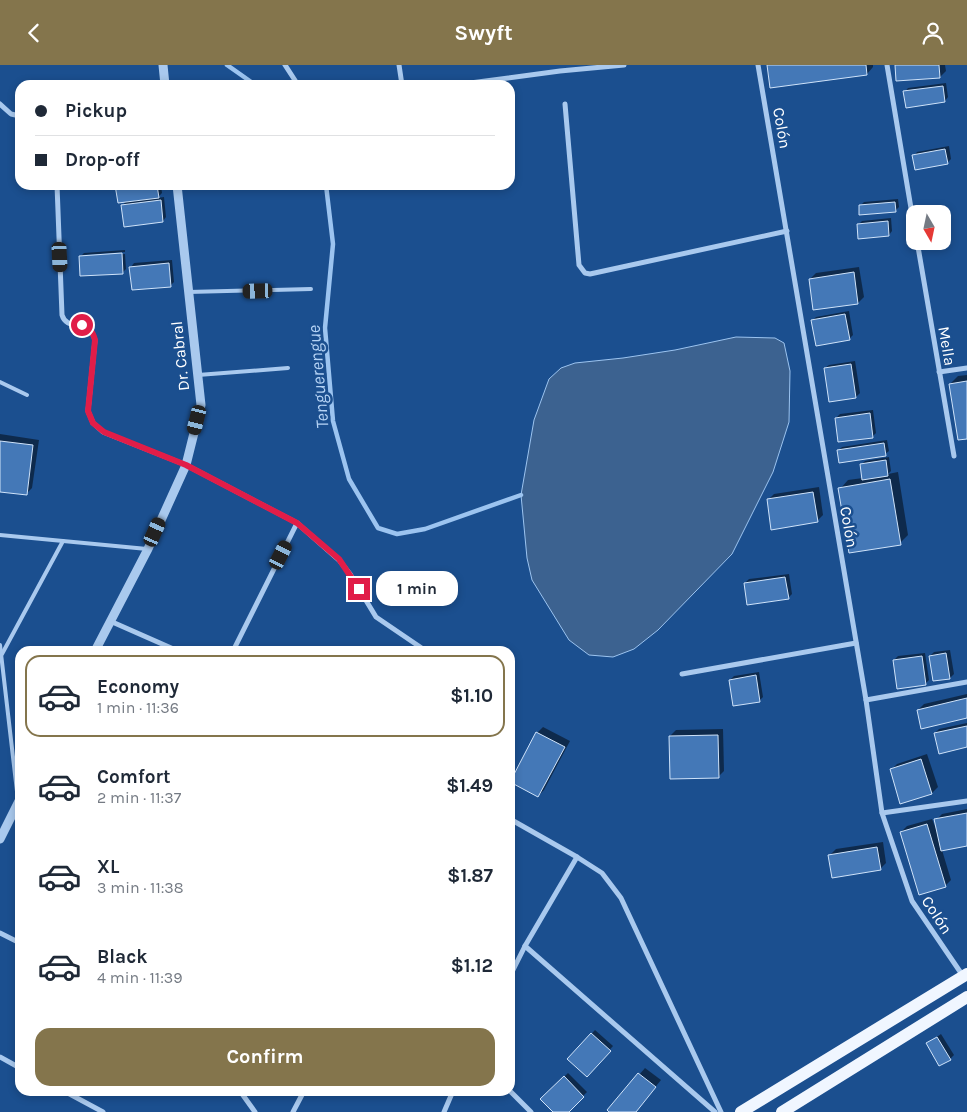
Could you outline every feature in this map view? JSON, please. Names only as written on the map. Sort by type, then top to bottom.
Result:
[{"type":"main road","points":[[741,1112],[965,975]]},
{"type":"main road","points":[[782,1112],[967,997]]},
{"type":"street","points":[[163,65],[165,80]]},
{"type":"street","points":[[285,65],[295,80]]},
{"type":"street","points":[[399,65],[401,80]]},
{"type":"street","points":[[486,80],[559,68],[624,65]]},
{"type":"street","name":"Colón","points":[[758,65],[866,700],[882,813],[912,901],[965,975]]},
{"type":"street","points":[[887,65],[910,205]]},
{"type":"street","points":[[0,104],[15,115]]},
{"type":"street","points":[[565,104],[579,265],[585,273],[590,274],[786,231]]},
{"type":"street","points":[[56,190],[62,315],[67,323],[82,325],[88,328],[93,333],[95,340],[88,411],[93,423],[104,432],[186,465],[297,523],[339,559],[376,617],[419,646]]},
{"type":"street","name":"Dr. Cabral","points":[[97,646],[148,549],[186,465],[201,405],[178,190]]},
{"type":"street","name":"Mella","points":[[919,250],[954,456]]},
{"type":"street","points":[[939,372],[967,368]]},
{"type":"street","points":[[236,646],[297,523]]},
{"type":"street","points":[[110,621],[167,646]]},
{"type":"street","points":[[682,673],[856,643]]},
{"type":"street","points":[[866,700],[967,682]]},
{"type":"street","points":[[882,813],[967,801]]},
{"type":"street","points":[[0,839],[15,809]]},
{"type":"street","points":[[515,822],[602,873],[621,898],[721,1112]]},
{"type":"street","points":[[515,967],[577,857]]},
{"type":"street","points":[[0,933],[15,940]]},
{"type":"street","points":[[525,946],[715,1112]]},
{"type":"street","points":[[0,1057],[15,1065]]},
{"type":"street","points":[[73,1096],[102,1112]]},
{"type":"street","points":[[244,1096],[255,1112]]},
{"type":"street","points":[[293,1112],[301,1096]]},
{"type":"street","points":[[444,1112],[451,1096]]},
{"type":"street","points":[[515,1096],[531,1112]]},
{"type":"lane","points":[[188,292],[311,289]]},
{"type":"lane","points":[[197,375],[288,368]]},
{"type":"lane","points":[[0,381],[27,395]]},
{"type":"lane","points":[[0,535],[148,549]]},
{"type":"lane","points":[[2,654],[63,541]]},
{"type":"lane","points":[[0,645],[15,766]]},
{"type":"water","points":[[736,337],[775,338],[784,343],[790,371],[789,422],[773,472],[732,554],[658,630],[634,649],[613,657],[589,655],[569,640],[532,580],[527,558],[521,495],[534,420],[549,379],[561,368],[575,363],[675,350]]},
{"type":"building","points":[[767,65],[866,65],[867,75],[770,88]]},
{"type":"building","points":[[895,65],[939,65],[940,78],[896,81]]},
{"type":"building","points":[[943,86],[945,102],[906,108],[903,91]]},
{"type":"building","points":[[945,149],[948,164],[915,170],[912,155]]},
{"type":"building","points":[[116,190],[158,190],[159,198],[118,203]]},
{"type":"building","points":[[161,200],[163,222],[124,227],[121,205]]},
{"type":"building","points":[[895,202],[896,212],[859,215],[859,205]]},
{"type":"building","points":[[888,221],[889,236],[858,239],[857,224]]},
{"type":"building","points":[[122,253],[123,274],[80,276],[79,256]]},
{"type":"building","points":[[169,263],[171,287],[132,290],[129,267]]},
{"type":"building","points":[[854,272],[858,304],[813,310],[809,279]]},
{"type":"building","points":[[845,314],[850,340],[816,346],[811,320]]},
{"type":"building","points":[[851,364],[856,398],[829,402],[824,368]]},
{"type":"building","points":[[967,381],[967,439],[958,440],[949,384]]},
{"type":"building","points":[[870,413],[873,438],[838,442],[835,418]]},
{"type":"building","points":[[0,441],[33,445],[27,495],[0,492]]},
{"type":"building","points":[[884,443],[886,456],[839,463],[837,450]]},
{"type":"building","points":[[886,460],[888,476],[862,480],[860,464]]},
{"type":"building","points":[[890,479],[901,545],[849,553],[838,488]]},
{"type":"building","points":[[813,492],[818,522],[771,530],[767,499]]},
{"type":"building","points":[[785,577],[789,599],[747,605],[744,583]]},
{"type":"building","points":[[946,653],[950,679],[933,681],[929,656]]},
{"type":"building","points":[[922,656],[926,685],[897,689],[893,660]]},
{"type":"building","points":[[756,675],[760,702],[733,706],[729,680]]},
{"type":"building","points":[[967,698],[967,718],[921,729],[917,710]]},
{"type":"building","points":[[967,726],[967,747],[939,754],[934,733]]},
{"type":"building","points":[[536,732],[565,747],[538,797],[515,785],[515,772]]},
{"type":"building","points":[[718,735],[719,778],[670,779],[669,736]]},
{"type":"building","points":[[921,759],[932,794],[900,804],[890,769]]},
{"type":"building","points":[[967,813],[967,846],[941,851],[934,819]]},
{"type":"building","points":[[927,824],[946,887],[919,895],[900,832]]},
{"type":"building","points":[[877,847],[881,870],[832,878],[828,855]]},
{"type":"building","points":[[591,1033],[611,1051],[587,1077],[567,1059]]},
{"type":"building","points":[[937,1037],[951,1060],[939,1066],[926,1043]]},
{"type":"building","points":[[638,1073],[656,1087],[636,1112],[609,1112],[607,1110]]},
{"type":"building","points":[[564,1076],[584,1097],[569,1112],[553,1112],[540,1099]]},
{"type":"waterway","name":"Tenguerengue","points":[[227,65],[248,80]]},
{"type":"waterway","name":"Tenguerengue","points":[[327,190],[333,244],[325,328],[333,421],[349,479],[378,528],[397,534],[425,529],[521,495]]},
{"type":"route","points":[[82,325],[93,333],[95,340],[88,411],[93,423],[104,432],[186,465],[297,523],[339,559],[359,589]]}]
